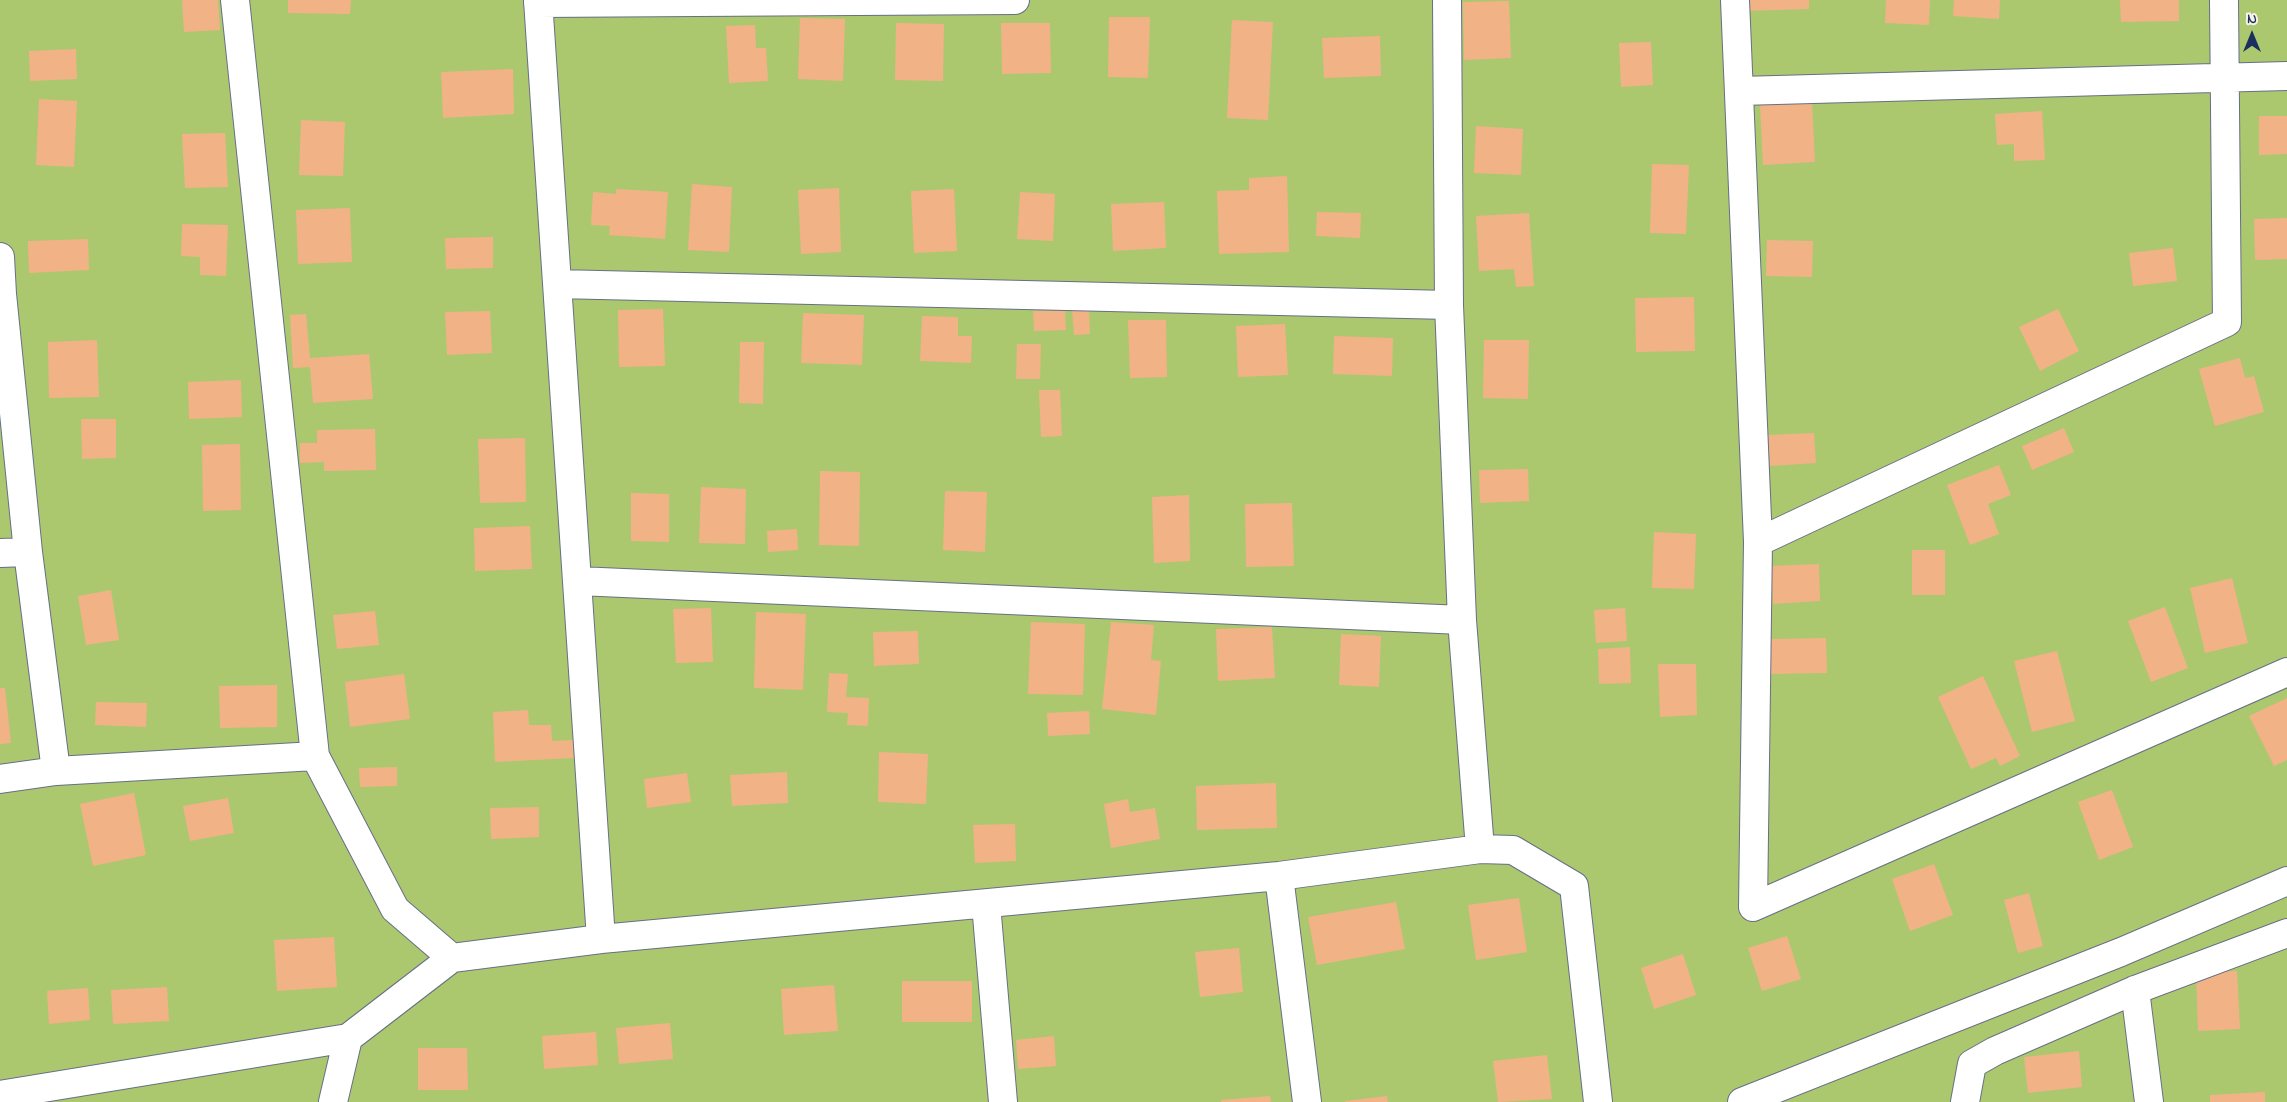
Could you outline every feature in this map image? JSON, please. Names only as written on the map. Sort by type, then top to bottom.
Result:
[{"type":"street","points":[[235,0],[315,756],[395,909],[452,958]]},
{"type":"street","points":[[601,938],[538,1],[1015,0]]},
{"type":"street","points":[[1447,0],[1449,304],[1462,620],[1480,849]]},
{"type":"street","points":[[1736,0],[1758,542],[1753,908],[2287,672]]},
{"type":"street","points":[[1758,542],[2227,322],[2223,77],[2224,0]]},
{"type":"street","points":[[1740,91],[2287,76]]},
{"type":"street","points":[[0,257],[1,294],[28,552],[56,771]]},
{"type":"street","points":[[557,284],[1449,304]]},
{"type":"street","points":[[0,553],[28,552]]},
{"type":"street","points":[[578,581],[1462,620]]},
{"type":"street","points":[[0,779],[56,771],[315,756]]},
{"type":"street","points":[[0,1094],[348,1038],[452,958],[601,938],[1279,876],[1480,849],[1512,850],[1574,886],[1598,1102]]},
{"type":"street","points":[[1279,876],[1307,1102]]},
{"type":"street","points":[[1742,1102],[2121,952],[2287,881]]},
{"type":"street","points":[[986,904],[1003,1102]]},
{"type":"street","points":[[1965,1102],[1972,1064],[1995,1051],[2135,990],[2287,932]]},
{"type":"street","points":[[2135,990],[2149,1102]]},
{"type":"street","points":[[333,1102],[348,1038]]},
{"type":"green space","points":[[0,0],[2287,0],[2287,1102],[0,1102]]},
{"type":"building","points":[[182,0],[218,0],[220,30],[184,32]]},
{"type":"building","points":[[288,0],[351,0],[350,14],[288,13]]},
{"type":"building","points":[[1745,0],[1809,0],[1809,9],[1745,11]]},
{"type":"building","points":[[1886,0],[1930,0],[1929,25],[1885,23]]},
{"type":"building","points":[[1954,0],[2000,0],[1999,19],[1953,16]]},
{"type":"building","points":[[2120,0],[2179,0],[2179,21],[2121,22]]},
{"type":"building","points":[[1509,1],[1511,58],[1464,60],[1463,2]]},
{"type":"building","points":[[1109,17],[1150,17],[1148,78],[1108,77]]},
{"type":"building","points":[[800,18],[845,19],[843,81],[798,79]]},
{"type":"building","points":[[1232,20],[1273,22],[1268,120],[1227,118]]},
{"type":"building","points":[[896,23],[944,24],[943,81],[895,80]]},
{"type":"building","points":[[1001,23],[1050,23],[1051,73],[1002,74]]},
{"type":"building","points":[[755,25],[756,48],[766,48],[768,81],[729,83],[726,26]]},
{"type":"building","points":[[1380,36],[1381,76],[1324,78],[1322,38]]},
{"type":"building","points":[[1651,42],[1653,85],[1621,87],[1619,43]]},
{"type":"building","points":[[76,49],[77,79],[30,81],[29,51]]},
{"type":"building","points":[[513,69],[514,114],[443,118],[441,72]]},
{"type":"building","points":[[39,99],[77,101],[74,167],[36,165]]},
{"type":"building","points":[[1812,102],[1815,162],[1763,165],[1760,105]]},
{"type":"building","points":[[2042,111],[2045,160],[2014,161],[2014,144],[1997,145],[1995,114]]},
{"type":"building","points":[[2259,116],[2287,116],[2287,154],[2259,155]]},
{"type":"building","points":[[301,120],[345,122],[343,176],[299,175]]},
{"type":"building","points":[[1476,126],[1523,129],[1521,175],[1474,173]]},
{"type":"building","points":[[225,133],[228,187],[185,188],[182,134]]},
{"type":"building","points":[[1652,164],[1689,165],[1686,234],[1650,233]]},
{"type":"building","points":[[1287,176],[1289,252],[1219,254],[1217,191],[1249,190],[1249,178]]},
{"type":"building","points":[[692,184],[732,187],[729,252],[688,250]]},
{"type":"building","points":[[839,188],[841,252],[801,254],[798,190]]},
{"type":"building","points":[[616,189],[668,192],[665,239],[609,235],[610,226],[591,225],[593,192],[616,194]]},
{"type":"building","points":[[954,189],[957,251],[914,253],[911,191]]},
{"type":"building","points":[[1020,192],[1055,194],[1053,241],[1017,239]]},
{"type":"building","points":[[1164,202],[1166,248],[1113,251],[1111,204]]},
{"type":"building","points":[[350,208],[352,262],[298,264],[296,210]]},
{"type":"building","points":[[1317,212],[1361,213],[1360,238],[1316,236]]},
{"type":"building","points":[[1529,213],[1534,286],[1516,287],[1514,269],[1479,271],[1476,216]]},
{"type":"building","points":[[2287,218],[2287,259],[2255,260],[2254,219]]},
{"type":"building","points":[[182,224],[228,225],[226,276],[200,275],[200,257],[181,256]]},
{"type":"building","points":[[493,237],[493,268],[446,269],[445,238]]},
{"type":"building","points":[[88,239],[89,270],[29,273],[28,241]]},
{"type":"building","points":[[1767,240],[1813,241],[1812,277],[1766,276]]},
{"type":"building","points":[[2173,248],[2177,281],[2133,286],[2129,253]]},
{"type":"building","points":[[1694,297],[1695,351],[1636,352],[1635,298]]},
{"type":"building","points":[[1089,308],[1090,334],[1074,335],[1072,309]]},
{"type":"building","points":[[663,309],[665,366],[619,367],[618,310]]},
{"type":"building","points":[[2058,309],[2079,351],[2040,371],[2019,327]]},
{"type":"building","points":[[490,311],[492,353],[447,355],[445,312]]},
{"type":"building","points":[[1033,311],[1065,311],[1066,330],[1034,331]]},
{"type":"building","points":[[803,313],[864,315],[862,365],[801,363]]},
{"type":"building","points":[[306,314],[310,358],[369,354],[373,399],[313,403],[310,367],[293,368],[290,315]]},
{"type":"building","points":[[922,316],[958,317],[958,336],[972,336],[971,363],[920,361]]},
{"type":"building","points":[[1128,320],[1166,320],[1167,377],[1130,378]]},
{"type":"building","points":[[1285,324],[1288,375],[1238,377],[1236,326]]},
{"type":"building","points":[[1334,336],[1393,338],[1392,376],[1333,374]]},
{"type":"building","points":[[97,340],[99,397],[49,398],[48,342]]},
{"type":"building","points":[[1484,340],[1529,340],[1528,399],[1483,398]]},
{"type":"building","points":[[740,342],[764,342],[763,404],[739,403]]},
{"type":"building","points":[[1017,344],[1041,344],[1040,379],[1016,379]]},
{"type":"building","points":[[2240,358],[2245,378],[2254,376],[2264,412],[2215,426],[2199,369]]},
{"type":"building","points":[[241,380],[242,417],[189,419],[188,382]]},
{"type":"building","points":[[1039,390],[1060,390],[1062,436],[1041,437]]},
{"type":"building","points":[[81,419],[116,419],[116,458],[82,459]]},
{"type":"building","points":[[2064,428],[2074,452],[2032,470],[2022,446]]},
{"type":"building","points":[[375,429],[376,470],[324,471],[324,462],[300,463],[300,443],[317,443],[317,430]]},
{"type":"building","points":[[1814,433],[1816,463],[1770,466],[1768,435]]},
{"type":"building","points":[[525,438],[526,502],[480,503],[478,439]]},
{"type":"building","points":[[240,444],[241,510],[203,511],[202,445]]},
{"type":"building","points":[[1999,465],[2011,495],[1988,504],[1999,534],[1970,545],[1947,485]]},
{"type":"building","points":[[1528,469],[1529,501],[1480,503],[1479,470]]},
{"type":"building","points":[[820,471],[860,472],[859,546],[819,545]]},
{"type":"building","points":[[701,487],[746,489],[745,544],[699,543]]},
{"type":"building","points":[[945,491],[987,492],[985,552],[943,550]]},
{"type":"building","points":[[631,493],[669,494],[669,542],[631,541]]},
{"type":"building","points":[[1189,495],[1190,561],[1154,563],[1152,497]]},
{"type":"building","points":[[1292,503],[1294,566],[1246,567],[1245,504]]},
{"type":"building","points":[[530,526],[532,569],[475,571],[474,528]]},
{"type":"building","points":[[797,529],[798,550],[768,552],[767,531]]},
{"type":"building","points":[[1654,532],[1696,534],[1694,589],[1652,588]]},
{"type":"building","points":[[1912,550],[1945,550],[1945,595],[1912,595]]},
{"type":"building","points":[[1819,564],[1820,601],[1773,604],[1771,566]]},
{"type":"building","points":[[2232,578],[2248,643],[2205,653],[2190,588]]},
{"type":"building","points":[[111,590],[119,640],[86,645],[78,596]]},
{"type":"building","points":[[2165,607],[2188,668],[2151,682],[2128,621]]},
{"type":"building","points":[[711,608],[713,662],[676,663],[673,609]]},
{"type":"building","points":[[1625,608],[1627,641],[1596,643],[1594,610]]},
{"type":"building","points":[[375,611],[379,645],[337,649],[333,615]]},
{"type":"building","points":[[756,612],[806,614],[803,690],[754,688]]},
{"type":"building","points":[[1031,622],[1085,624],[1083,695],[1028,694]]},
{"type":"building","points":[[1111,622],[1154,625],[1151,660],[1161,661],[1156,715],[1102,709]]},
{"type":"building","points":[[1272,627],[1275,678],[1218,681],[1216,629]]},
{"type":"building","points":[[918,631],[919,664],[874,666],[873,632]]},
{"type":"building","points":[[1341,634],[1381,636],[1379,687],[1339,685]]},
{"type":"building","points":[[1826,638],[1827,673],[1771,674],[1771,639]]},
{"type":"building","points":[[1630,647],[1631,683],[1599,684],[1598,649]]},
{"type":"building","points":[[2057,651],[2075,721],[2032,732],[2014,661]]},
{"type":"building","points":[[1658,664],[1696,664],[1697,715],[1660,717]]},
{"type":"building","points":[[829,673],[848,674],[846,697],[869,698],[868,726],[847,725],[848,713],[827,712]]},
{"type":"building","points":[[404,674],[410,719],[350,727],[345,682]]},
{"type":"building","points":[[1983,676],[2020,756],[2000,766],[1996,758],[1971,769],[1938,697]]},
{"type":"building","points":[[277,685],[277,727],[220,728],[219,686]]},
{"type":"building","points":[[0,688],[5,688],[11,743],[0,744]]},
{"type":"building","points":[[2287,698],[2287,760],[2274,766],[2249,716]]},
{"type":"building","points":[[96,702],[147,703],[146,727],[95,725]]},
{"type":"building","points":[[528,710],[529,725],[551,725],[552,741],[573,740],[574,758],[495,762],[493,712]]},
{"type":"building","points":[[1089,711],[1090,734],[1048,736],[1047,713]]},
{"type":"building","points":[[879,752],[928,754],[926,804],[878,802]]},
{"type":"building","points":[[397,767],[397,786],[360,787],[359,768]]},
{"type":"building","points":[[787,772],[788,803],[732,806],[730,775]]},
{"type":"building","points":[[687,773],[691,802],[647,808],[644,779]]},
{"type":"building","points":[[1276,783],[1277,828],[1197,830],[1196,786]]},
{"type":"building","points":[[2112,790],[2133,847],[2099,860],[2078,802]]},
{"type":"building","points":[[134,793],[146,855],[93,866],[80,804]]},
{"type":"building","points":[[228,798],[234,833],[190,841],[183,806]]},
{"type":"building","points":[[1128,799],[1130,812],[1155,808],[1160,839],[1111,848],[1104,804]]},
{"type":"building","points":[[539,807],[539,837],[491,839],[490,808]]},
{"type":"building","points":[[1015,824],[1016,861],[975,863],[973,825]]},
{"type":"building","points":[[1934,864],[1953,915],[1910,931],[1892,879]]},
{"type":"building","points":[[2029,893],[2043,946],[2018,953],[2004,900]]},
{"type":"building","points":[[1519,898],[1527,952],[1476,960],[1468,905]]},
{"type":"building","points":[[1396,902],[1405,949],[1317,965],[1308,917]]},
{"type":"building","points":[[1787,936],[1801,979],[1762,991],[1748,948]]},
{"type":"building","points":[[334,937],[337,987],[277,991],[274,940]]},
{"type":"building","points":[[1239,948],[1243,992],[1200,997],[1195,952]]},
{"type":"building","points":[[1683,954],[1696,995],[1654,1009],[1641,968]]},
{"type":"building","points":[[2237,971],[2240,1029],[2198,1031],[2196,973]]},
{"type":"building","points":[[902,981],[972,981],[972,1022],[902,1022]]},
{"type":"building","points":[[834,985],[838,1031],[784,1035],[781,989]]},
{"type":"building","points":[[167,987],[169,1021],[113,1024],[111,990]]},
{"type":"building","points":[[88,988],[90,1020],[49,1024],[47,991]]},
{"type":"building","points":[[670,1023],[673,1059],[619,1064],[616,1028]]},
{"type":"building","points":[[596,1032],[598,1065],[544,1069],[542,1036]]},
{"type":"building","points":[[1054,1036],[1056,1066],[1018,1069],[1016,1040]]},
{"type":"building","points":[[418,1048],[467,1048],[468,1090],[418,1090]]},
{"type":"building","points":[[2079,1051],[2082,1087],[2028,1093],[2024,1057]]},
{"type":"building","points":[[1547,1055],[1552,1099],[1498,1102],[1493,1061]]},
{"type":"building","points":[[2265,1092],[2265,1102],[2210,1102],[2210,1095]]},
{"type":"building","points":[[1270,1096],[1271,1102],[1221,1102],[1221,1100]]},
{"type":"building","points":[[1387,1096],[1388,1102],[1345,1102],[1345,1101]]}]
